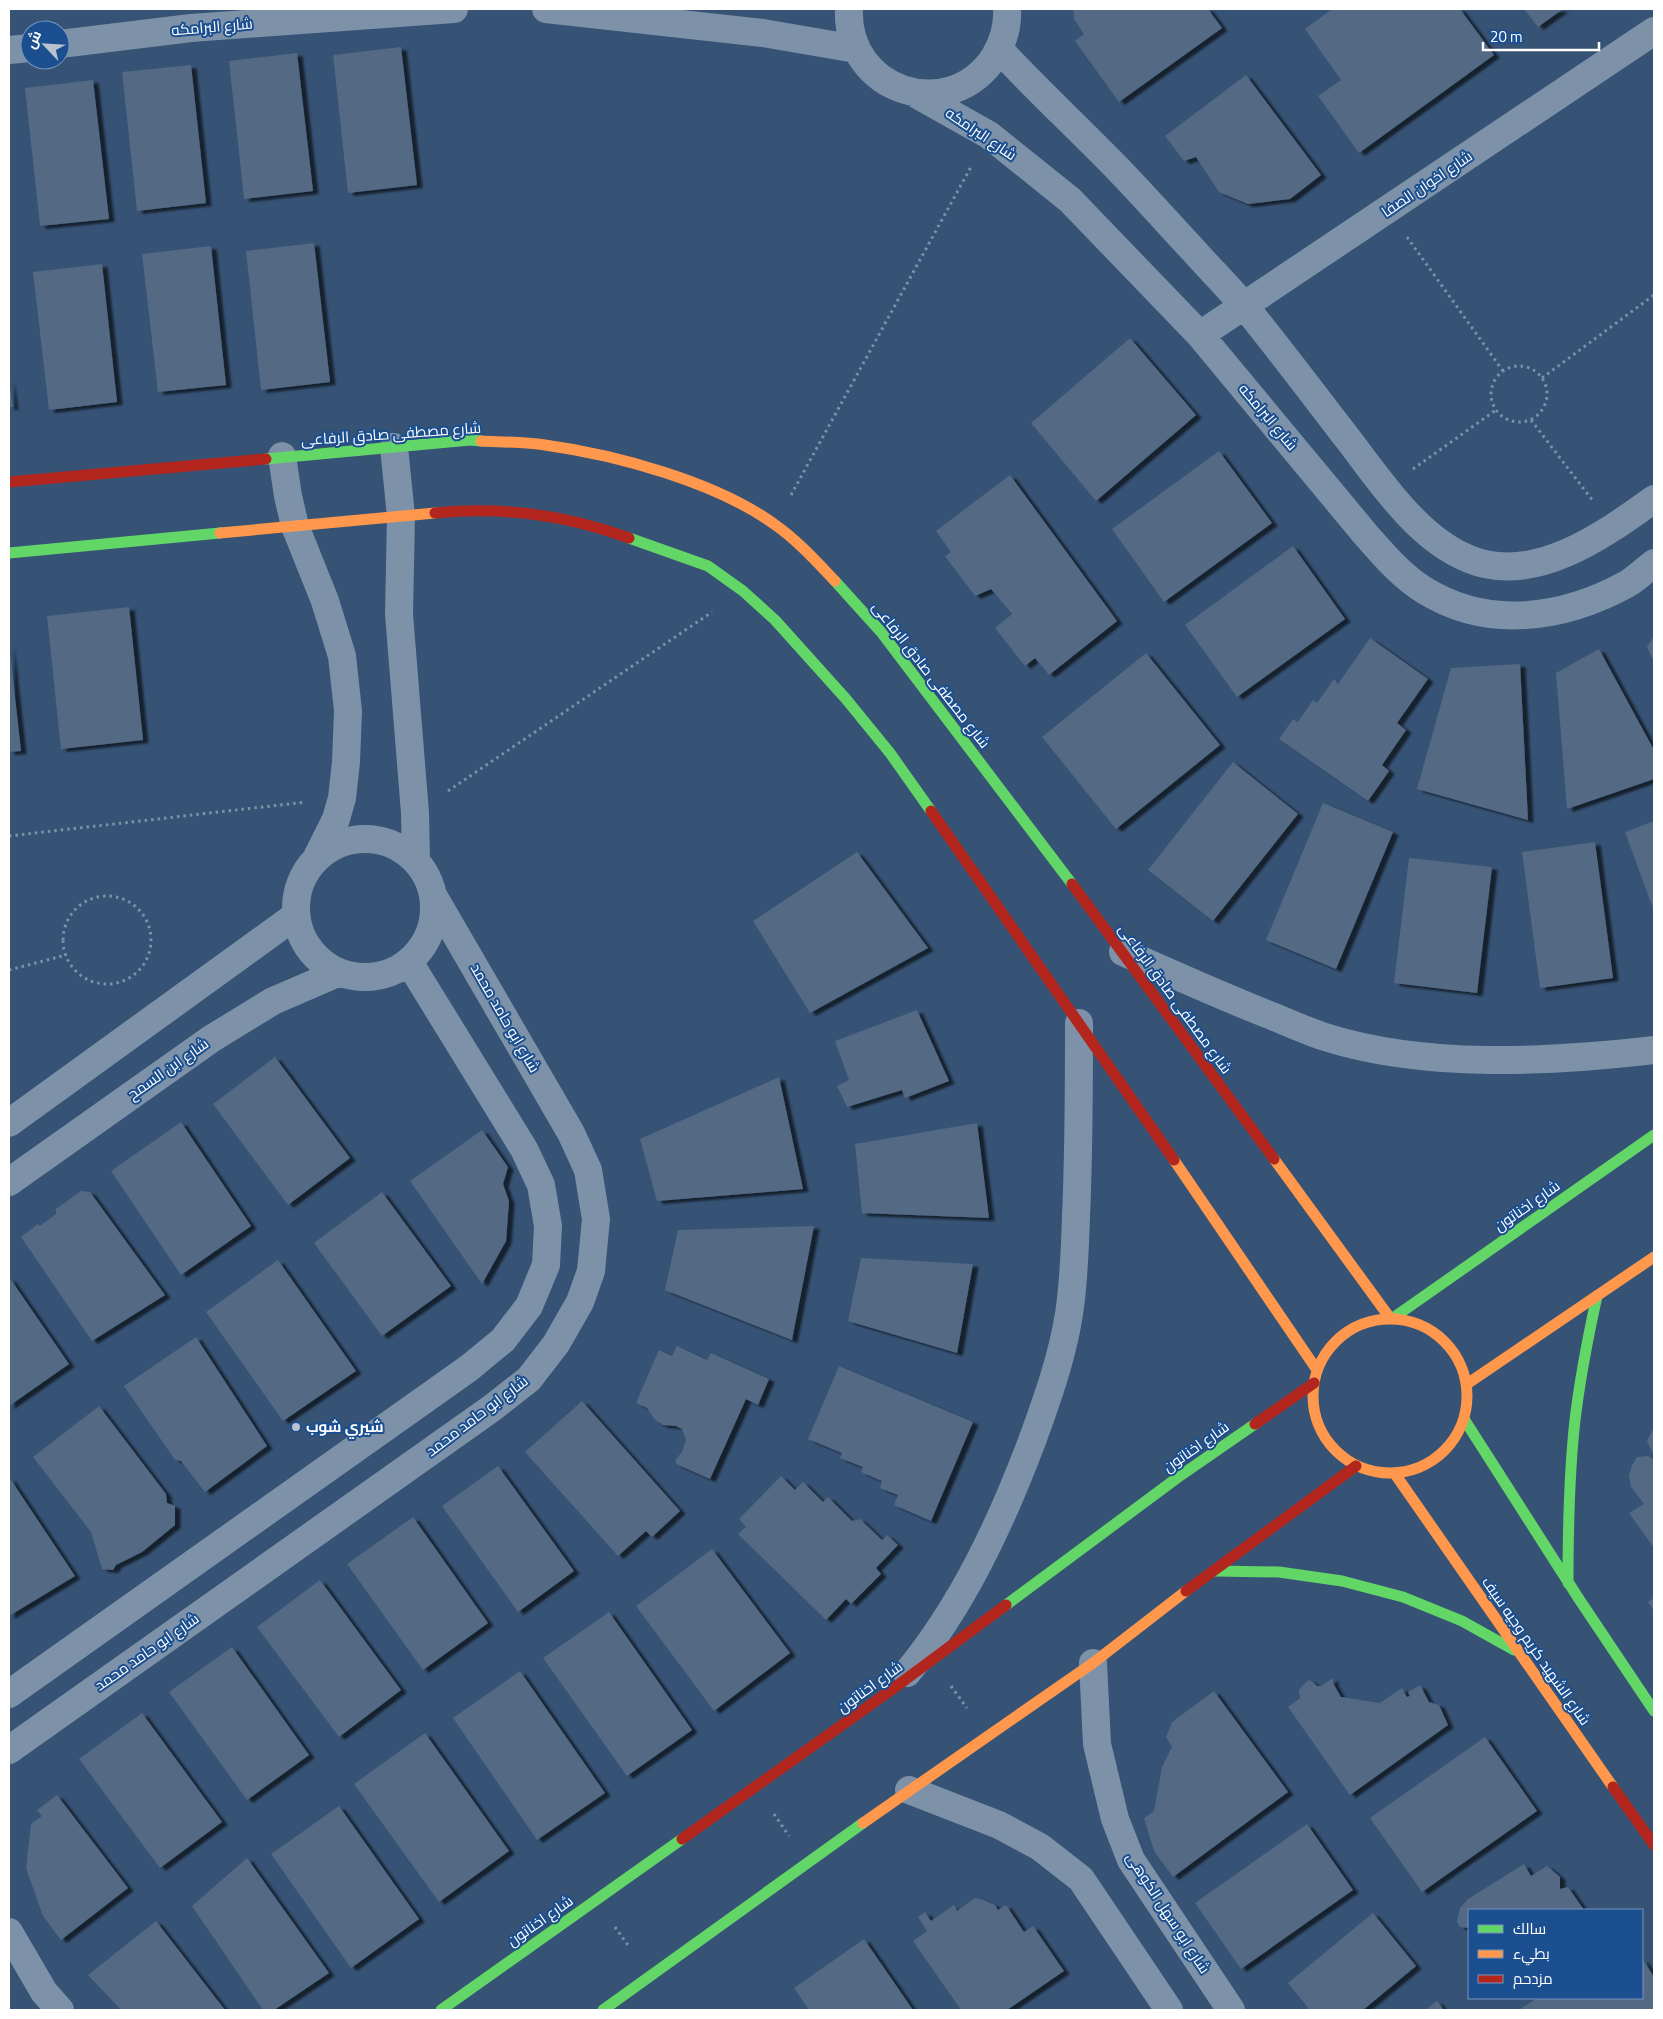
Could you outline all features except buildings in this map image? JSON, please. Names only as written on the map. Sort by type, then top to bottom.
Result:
[{"type":"street","name":"شارع البرامكه","points":[[70,42],[191,18],[454,9]]},
{"type":"street","points":[[546,9],[763,33],[856,49]]},
{"type":"street","points":[[849,9],[849,24],[856,49],[871,71],[892,86],[916,94],[936,94],[955,89],[973,80],[988,66],[999,49],[1005,34],[1008,17],[1007,9]]},
{"type":"street","name":"شارع اخوان الصفا","points":[[1200,335],[1245,307],[1654,31]]},
{"type":"street","points":[[999,49],[1033,86],[1118,169],[1245,307],[1386,488],[1422,528],[1445,547],[1470,560],[1499,566],[1527,565],[1556,557],[1584,546],[1613,529],[1654,499]]},
{"type":"street","name":"شارع البرامكه","points":[[916,94],[989,135],[1070,200],[1200,335],[1391,563],[1422,589],[1456,607],[1491,615],[1531,615],[1575,607],[1628,583],[1654,563]]},
{"type":"street","name":"شارع مصطفى صادق الرفاعى","points":[[9,482],[470,440],[545,446],[613,458],[694,482],[745,506],[775,524],[820,565],[881,632],[1123,952],[1392,1318]]},
{"type":"street","points":[[394,447],[401,516],[399,614],[415,814],[416,860]]},
{"type":"street","points":[[282,456],[295,526],[325,601],[342,656],[348,711],[346,762],[342,798],[336,819],[317,857],[304,874],[296,894],[295,916],[300,934],[310,950],[322,964],[338,973],[356,978],[375,978],[393,972],[409,962],[422,949],[430,933],[434,915],[434,897],[428,877],[416,860],[394,844],[368,838],[340,842],[317,857]]},
{"type":"street","points":[[9,553],[401,516],[486,510],[540,514],[596,526],[708,566],[743,591],[775,620],[846,699],[890,753],[1318,1370]]},
{"type":"street","name":"شارع ابو حامد محمد","points":[[9,1750],[492,1408],[528,1379],[556,1344],[580,1302],[591,1270],[596,1219],[588,1170],[571,1133],[434,897]]},
{"type":"street","points":[[9,1123],[295,916]]},
{"type":"street","points":[[1123,952],[1197,985],[1325,1037],[1387,1051],[1442,1059],[1511,1060],[1620,1054],[1654,1050]]},
{"type":"street","points":[[9,1694],[469,1368],[504,1340],[529,1306],[546,1265],[548,1226],[541,1185],[524,1149],[409,962]]},
{"type":"street","name":"شارع ابن السمح","points":[[9,1182],[211,1039],[244,1018],[273,1002],[338,973]]},
{"type":"street","points":[[894,1688],[928,1647],[980,1561],[1021,1470],[1052,1386],[1069,1314],[1074,1253],[1080,1145],[1079,1023]]},
{"type":"street","name":"شارع اخناتون","points":[[1392,1318],[1654,1134]]},
{"type":"street","points":[[1467,1384],[1654,1257]]},
{"type":"street","points":[[1568,1582],[1568,1510],[1573,1438],[1583,1366],[1597,1296]]},
{"type":"street","points":[[1392,1318],[1420,1324],[1442,1338],[1459,1359],[1467,1384],[1468,1396],[1464,1419],[1456,1436],[1445,1451],[1431,1462],[1414,1470],[1395,1474],[1375,1473],[1356,1466],[1339,1455],[1326,1440],[1317,1423],[1313,1403],[1314,1383],[1318,1370],[1326,1353],[1338,1339],[1354,1328],[1371,1320],[1392,1318]]},
{"type":"street","name":"شارع اخناتون","points":[[441,2010],[894,1688],[1177,1478],[1314,1383]]},
{"type":"street","points":[[1464,1419],[1568,1582],[1654,1711]]},
{"type":"street","points":[[603,2010],[909,1790],[1093,1663],[1166,1606],[1356,1466]]},
{"type":"street","name":"شارع الشهيد كريم وجيه سيف","points":[[1395,1474],[1654,1845]]},
{"type":"street","points":[[1215,1571],[1279,1572],[1342,1581],[1394,1594],[1462,1621],[1518,1652]]},
{"type":"street","name":"شارع ابو سهل الكوهى","points":[[1093,1663],[1097,1744],[1115,1819],[1131,1860],[1231,2010]]},
{"type":"street","points":[[909,1790],[999,1825],[1040,1847],[1081,1879],[1169,2010]]},
{"type":"street","points":[[9,1932],[44,1992],[60,2010]]},
{"type":"path","points":[[775,524],[989,135]]},
{"type":"path","points":[[1388,210],[1502,371]]},
{"type":"path","points":[[1542,378],[1654,296]]},
{"type":"path","points":[[1510,367],[1528,367],[1542,378],[1547,389],[1546,401],[1541,412],[1531,420],[1516,422],[1502,416],[1496,410],[1491,390],[1495,380],[1502,371],[1510,367]]},
{"type":"path","points":[[1386,488],[1496,410]]},
{"type":"path","points":[[1531,420],[1613,529]]},
{"type":"path","points":[[415,814],[743,591]]},
{"type":"path","points":[[9,836],[342,798]]},
{"type":"path","points":[[112,896],[126,900],[138,908],[147,920],[151,934],[151,948],[146,962],[137,973],[124,981],[111,985],[96,984],[72,968],[66,954],[63,940],[66,925],[73,913],[90,900],[112,896]]},
{"type":"path","points":[[9,970],[66,954]]},
{"type":"path","points":[[932,1660],[987,1737]]},
{"type":"path","points":[[755,1787],[808,1864]]},
{"type":"path","points":[[596,1900],[650,1976]]},
{"type":"traffic: fast","points":[[266,459],[470,440],[481,441]]},
{"type":"traffic: fast","points":[[9,553],[220,533]]},
{"type":"traffic: fast","points":[[629,538],[708,566],[743,591],[775,620],[846,699],[890,753],[931,811]]},
{"type":"traffic: fast","points":[[835,581],[881,632],[1072,884]]},
{"type":"traffic: fast","points":[[1393,1318],[1654,1135]]},
{"type":"traffic: fast","points":[[1568,1583],[1569,1501],[1575,1420],[1597,1296]]},
{"type":"traffic: fast","points":[[1464,1419],[1579,1599],[1654,1711]]},
{"type":"traffic: fast","points":[[1006,1605],[1177,1478],[1255,1424]]},
{"type":"traffic: fast","points":[[1215,1571],[1279,1572],[1342,1581],[1403,1597],[1462,1621],[1514,1650]]},
{"type":"traffic: fast","points":[[603,2010],[863,1823]]},
{"type":"traffic: fast","points":[[441,2010],[682,1839]]},
{"type":"traffic: slow","points":[[481,441],[529,443],[573,450],[634,463],[695,483],[724,495],[774,524],[798,544],[835,581]]},
{"type":"traffic: slow","points":[[220,533],[435,513]]},
{"type":"traffic: slow","points":[[1274,1159],[1390,1318]]},
{"type":"traffic: slow","points":[[1174,1160],[1317,1370]]},
{"type":"traffic: slow","points":[[1467,1384],[1654,1257]]},
{"type":"traffic: slow","points":[[1390,1319],[1405,1320],[1420,1325],[1445,1341],[1461,1366],[1466,1381],[1467,1396],[1466,1411],[1461,1426],[1445,1451],[1420,1467],[1405,1472],[1390,1473],[1375,1472],[1360,1467],[1335,1451],[1319,1426],[1314,1411],[1313,1396],[1314,1381],[1319,1366],[1335,1341],[1360,1325],[1375,1320],[1390,1319]]},
{"type":"traffic: slow","points":[[1395,1474],[1613,1787]]},
{"type":"traffic: slow","points":[[863,1823],[1093,1663],[1186,1591]]},
{"type":"traffic: jam","points":[[9,482],[266,459]]},
{"type":"traffic: jam","points":[[435,513],[485,511],[534,514],[582,523],[629,538]]},
{"type":"traffic: jam","points":[[931,811],[1174,1160]]},
{"type":"traffic: jam","points":[[1072,884],[1274,1159]]},
{"type":"traffic: jam","points":[[1255,1424],[1314,1383]]},
{"type":"traffic: jam","points":[[1186,1591],[1356,1466]]},
{"type":"traffic: jam","points":[[682,1839],[894,1688],[1006,1605]]},
{"type":"traffic: jam","points":[[1613,1787],[1654,1845]]},
{"type":"place","name":"شيري شوب","points":[[296,1427]]}]
